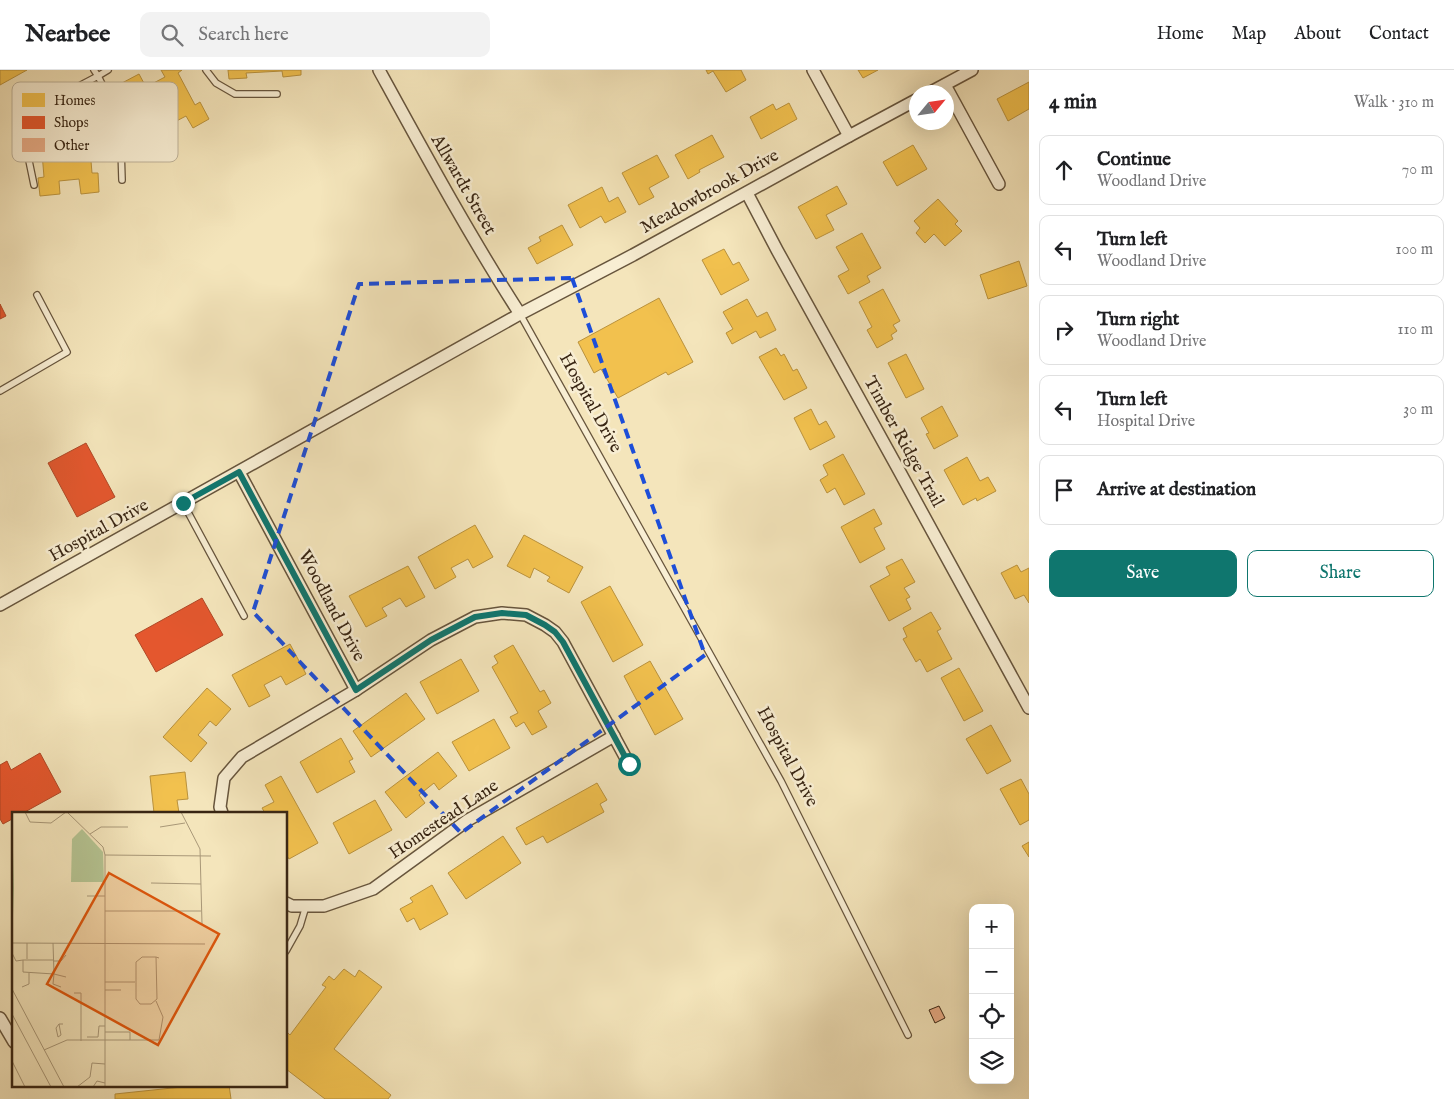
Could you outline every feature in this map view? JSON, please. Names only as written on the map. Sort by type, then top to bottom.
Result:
[{"type":"street","name":"Allwardt Street","points":[[379,70],[442,185],[494,274],[520,314]]},
{"type":"street","points":[[813,70],[849,136]]},
{"type":"street","points":[[945,85],[972,70]]},
{"type":"street","points":[[954,102],[999,184]]},
{"type":"street","name":"Meadowbrook Drive","points":[[520,314],[633,255],[909,104]]},
{"type":"street","name":"Timber Ridge Trail","points":[[747,193],[1029,708]]},
{"type":"street","name":"Hospital Drive","points":[[0,605],[520,314]]},
{"type":"street","name":"Woodland Drive","points":[[239,472],[356,690],[431,640],[475,617],[502,613],[526,615],[555,632],[563,642],[629,764]]},
{"type":"street","points":[[222,812],[220,807],[224,778],[242,757],[356,690]]},
{"type":"street","name":"Homestead Lane","points":[[288,904],[292,906],[324,906],[374,889],[468,820],[614,736]]},
{"type":"street","points":[[0,1018],[12,1039]]},
{"type":"lane","points":[[94,70],[101,82]]},
{"type":"lane","points":[[87,82],[108,70]]},
{"type":"lane","points":[[206,70],[216,84],[236,94],[277,94]]},
{"type":"lane","points":[[29,162],[34,185]]},
{"type":"lane","points":[[121,162],[122,180]]},
{"type":"lane","points":[[0,391],[67,352],[37,295]]},
{"type":"lane","name":"Hospital Drive","points":[[520,314],[781,781],[908,1036]]},
{"type":"lane","points":[[183,503],[244,616]]},
{"type":"lane","points":[[288,947],[300,926],[306,906]]},
{"type":"highlighted area","points":[[572,278],[705,655],[461,833],[253,612],[359,284]]},
{"type":"building: Homes","points":[[0,70],[27,70],[0,85]]},
{"type":"building: Homes","points":[[161,70],[182,70],[178,73],[195,105],[200,102],[209,119],[193,128],[186,116],[178,120],[178,82],[156,82],[165,77]]},
{"type":"building: Homes","points":[[228,70],[301,70],[301,75],[283,77],[282,71],[246,73],[247,78],[229,79]]},
{"type":"building: Homes","points":[[706,70],[741,70],[746,80],[726,92],[713,71],[708,74]]},
{"type":"building: Homes","points":[[858,70],[878,70],[863,78]]},
{"type":"building: Homes","points":[[139,74],[143,82],[124,82]]},
{"type":"building: Homes","points":[[1029,82],[1029,109],[1008,121],[997,99]]},
{"type":"building: Homes","points":[[789,103],[797,119],[761,139],[750,117],[773,104],[776,110]]},
{"type":"building: Homes","points":[[712,135],[724,157],[699,170],[700,172],[688,179],[675,155]]},
{"type":"building: Homes","points":[[913,145],[927,169],[897,186],[883,162]]},
{"type":"building: Homes","points":[[657,155],[669,177],[649,188],[654,197],[639,205],[622,173]]},
{"type":"building: Homes","points":[[43,162],[91,162],[92,173],[98,173],[99,192],[81,194],[79,179],[59,181],[60,194],[40,196],[38,178],[44,177]]},
{"type":"building: Homes","points":[[837,186],[847,204],[826,215],[834,230],[816,239],[798,207]]},
{"type":"building: Homes","points":[[602,187],[609,202],[618,197],[626,212],[605,223],[601,216],[580,228],[568,205]]},
{"type":"building: Homes","points":[[938,199],[958,221],[955,224],[962,231],[945,246],[934,234],[925,243],[916,233],[920,228],[914,221]]},
{"type":"building: Homes","points":[[562,225],[573,245],[537,264],[528,248],[541,241],[539,237]]},
{"type":"building: Homes","points":[[862,233],[881,268],[867,276],[870,282],[848,294],[838,276],[849,270],[836,247]]},
{"type":"building: Homes","points":[[724,249],[733,265],[739,262],[749,280],[721,295],[702,260]]},
{"type":"building: Homes","points":[[1019,261],[1027,286],[988,299],[980,275]]},
{"type":"building: Homes","points":[[883,289],[900,321],[893,325],[897,331],[891,335],[893,339],[877,348],[867,330],[872,327],[859,302]]},
{"type":"building: Homes","points":[[659,298],[693,362],[668,375],[666,372],[618,398],[601,369],[594,373],[578,342]]},
{"type":"building: Homes","points":[[747,299],[757,317],[767,312],[776,330],[760,338],[756,331],[732,344],[726,333],[733,329],[723,312]]},
{"type":"building: Homes","points":[[776,348],[781,356],[784,354],[793,371],[797,369],[807,388],[784,400],[759,357]]},
{"type":"building: Homes","points":[[906,354],[924,389],[906,398],[888,363]]},
{"type":"building: Homes","points":[[942,406],[958,436],[934,449],[926,434],[929,433],[921,418]]},
{"type":"building: Homes","points":[[811,409],[819,425],[826,421],[835,437],[810,450],[794,418]]},
{"type":"building: Homes","points":[[843,454],[865,494],[844,505],[835,488],[827,493],[820,480],[828,475],[823,465]]},
{"type":"building: Homes","points":[[967,457],[980,481],[988,477],[996,491],[977,501],[976,498],[963,505],[944,470]]},
{"type":"building: Homes","points":[[874,509],[882,524],[874,528],[885,549],[860,563],[841,527]]},
{"type":"building: Homes","points":[[475,525],[493,557],[473,568],[468,559],[451,568],[456,577],[435,589],[418,557]]},
{"type":"building: Homes","points":[[524,535],[583,567],[569,593],[547,581],[550,577],[534,568],[530,578],[507,566]]},
{"type":"building: Homes","points":[[902,559],[915,582],[904,588],[910,597],[906,599],[911,609],[889,621],[870,586],[890,575],[886,567]]},
{"type":"building: Homes","points":[[1017,565],[1021,572],[1029,568],[1029,603],[1024,595],[1015,599],[1001,573]]},
{"type":"building: Homes","points":[[408,566],[425,597],[406,607],[400,598],[382,608],[387,616],[366,627],[349,596]]},
{"type":"building: Homes","points":[[610,586],[643,645],[613,662],[581,602]]},
{"type":"building: Homes","points":[[931,612],[941,629],[937,631],[952,659],[927,672],[920,659],[916,662],[903,639],[907,637],[903,628]]},
{"type":"building: Homes","points":[[290,644],[306,674],[286,685],[281,676],[264,685],[270,696],[249,707],[232,675]]},
{"type":"building: Homes","points":[[513,645],[540,692],[544,690],[551,703],[538,711],[547,727],[532,735],[524,722],[516,727],[510,717],[518,713],[492,667],[498,663],[494,656]]},
{"type":"building: Homes","points":[[461,659],[479,691],[437,714],[420,682]]},
{"type":"building: Homes","points":[[650,661],[683,719],[655,735],[624,676]]},
{"type":"building: Homes","points":[[959,668],[983,711],[964,721],[941,678]]},
{"type":"building: Homes","points":[[207,688],[231,709],[216,726],[210,721],[198,735],[207,743],[191,762],[163,737]]},
{"type":"building: Homes","points":[[406,693],[425,719],[371,757],[353,731]]},
{"type":"building: Homes","points":[[494,719],[510,748],[469,771],[452,742]]},
{"type":"building: Homes","points":[[991,725],[1011,761],[987,774],[966,739]]},
{"type":"building: Homes","points":[[341,738],[353,759],[349,761],[355,772],[317,793],[300,762]]},
{"type":"building: Homes","points":[[438,752],[457,776],[439,790],[434,783],[419,795],[425,803],[406,818],[385,792]]},
{"type":"building: Homes","points":[[185,772],[188,799],[177,800],[179,812],[154,812],[150,776]]},
{"type":"building: Homes","points":[[281,776],[318,843],[289,859],[288,812],[264,812],[262,808],[274,802],[265,785]]},
{"type":"building: Homes","points":[[1021,779],[1029,794],[1029,820],[1020,825],[1000,789]]},
{"type":"building: Homes","points":[[597,783],[607,800],[600,804],[604,812],[547,843],[543,836],[526,845],[516,828]]},
{"type":"building: Homes","points":[[375,800],[392,830],[349,854],[333,823]]},
{"type":"building: Homes","points":[[503,836],[521,863],[466,899],[448,873]]},
{"type":"building: Homes","points":[[1029,842],[1029,857],[1022,846]]},
{"type":"building: Homes","points":[[432,885],[448,914],[420,930],[414,918],[407,922],[400,909],[413,902],[410,898]]},
{"type":"building: Homes","points":[[344,969],[355,977],[359,970],[382,987],[334,1049],[391,1095],[388,1099],[325,1099],[288,1071],[288,1033],[290,1035],[326,987],[322,985],[329,976],[334,980]]},
{"type":"building: Homes","points":[[191,1086],[229,1086],[231,1099],[115,1099],[115,1094]]},
{"type":"building: Shops","points":[[0,304],[6,316],[0,319]]},
{"type":"building: Shops","points":[[86,443],[115,497],[77,517],[48,463]]},
{"type":"building: Shops","points":[[202,598],[223,635],[156,672],[135,635]]},
{"type":"building: Shops","points":[[40,753],[61,792],[25,812],[12,812],[12,819],[3,824],[0,819],[0,765],[7,761],[11,770]]},
{"type":"building: Other","points":[[939,1006],[945,1018],[935,1023],[929,1010]]},
{"type":"route","points":[[183,503],[239,472],[356,690],[431,640],[475,617],[502,613],[526,615],[545,625],[555,632],[563,642],[629,764]]}]
